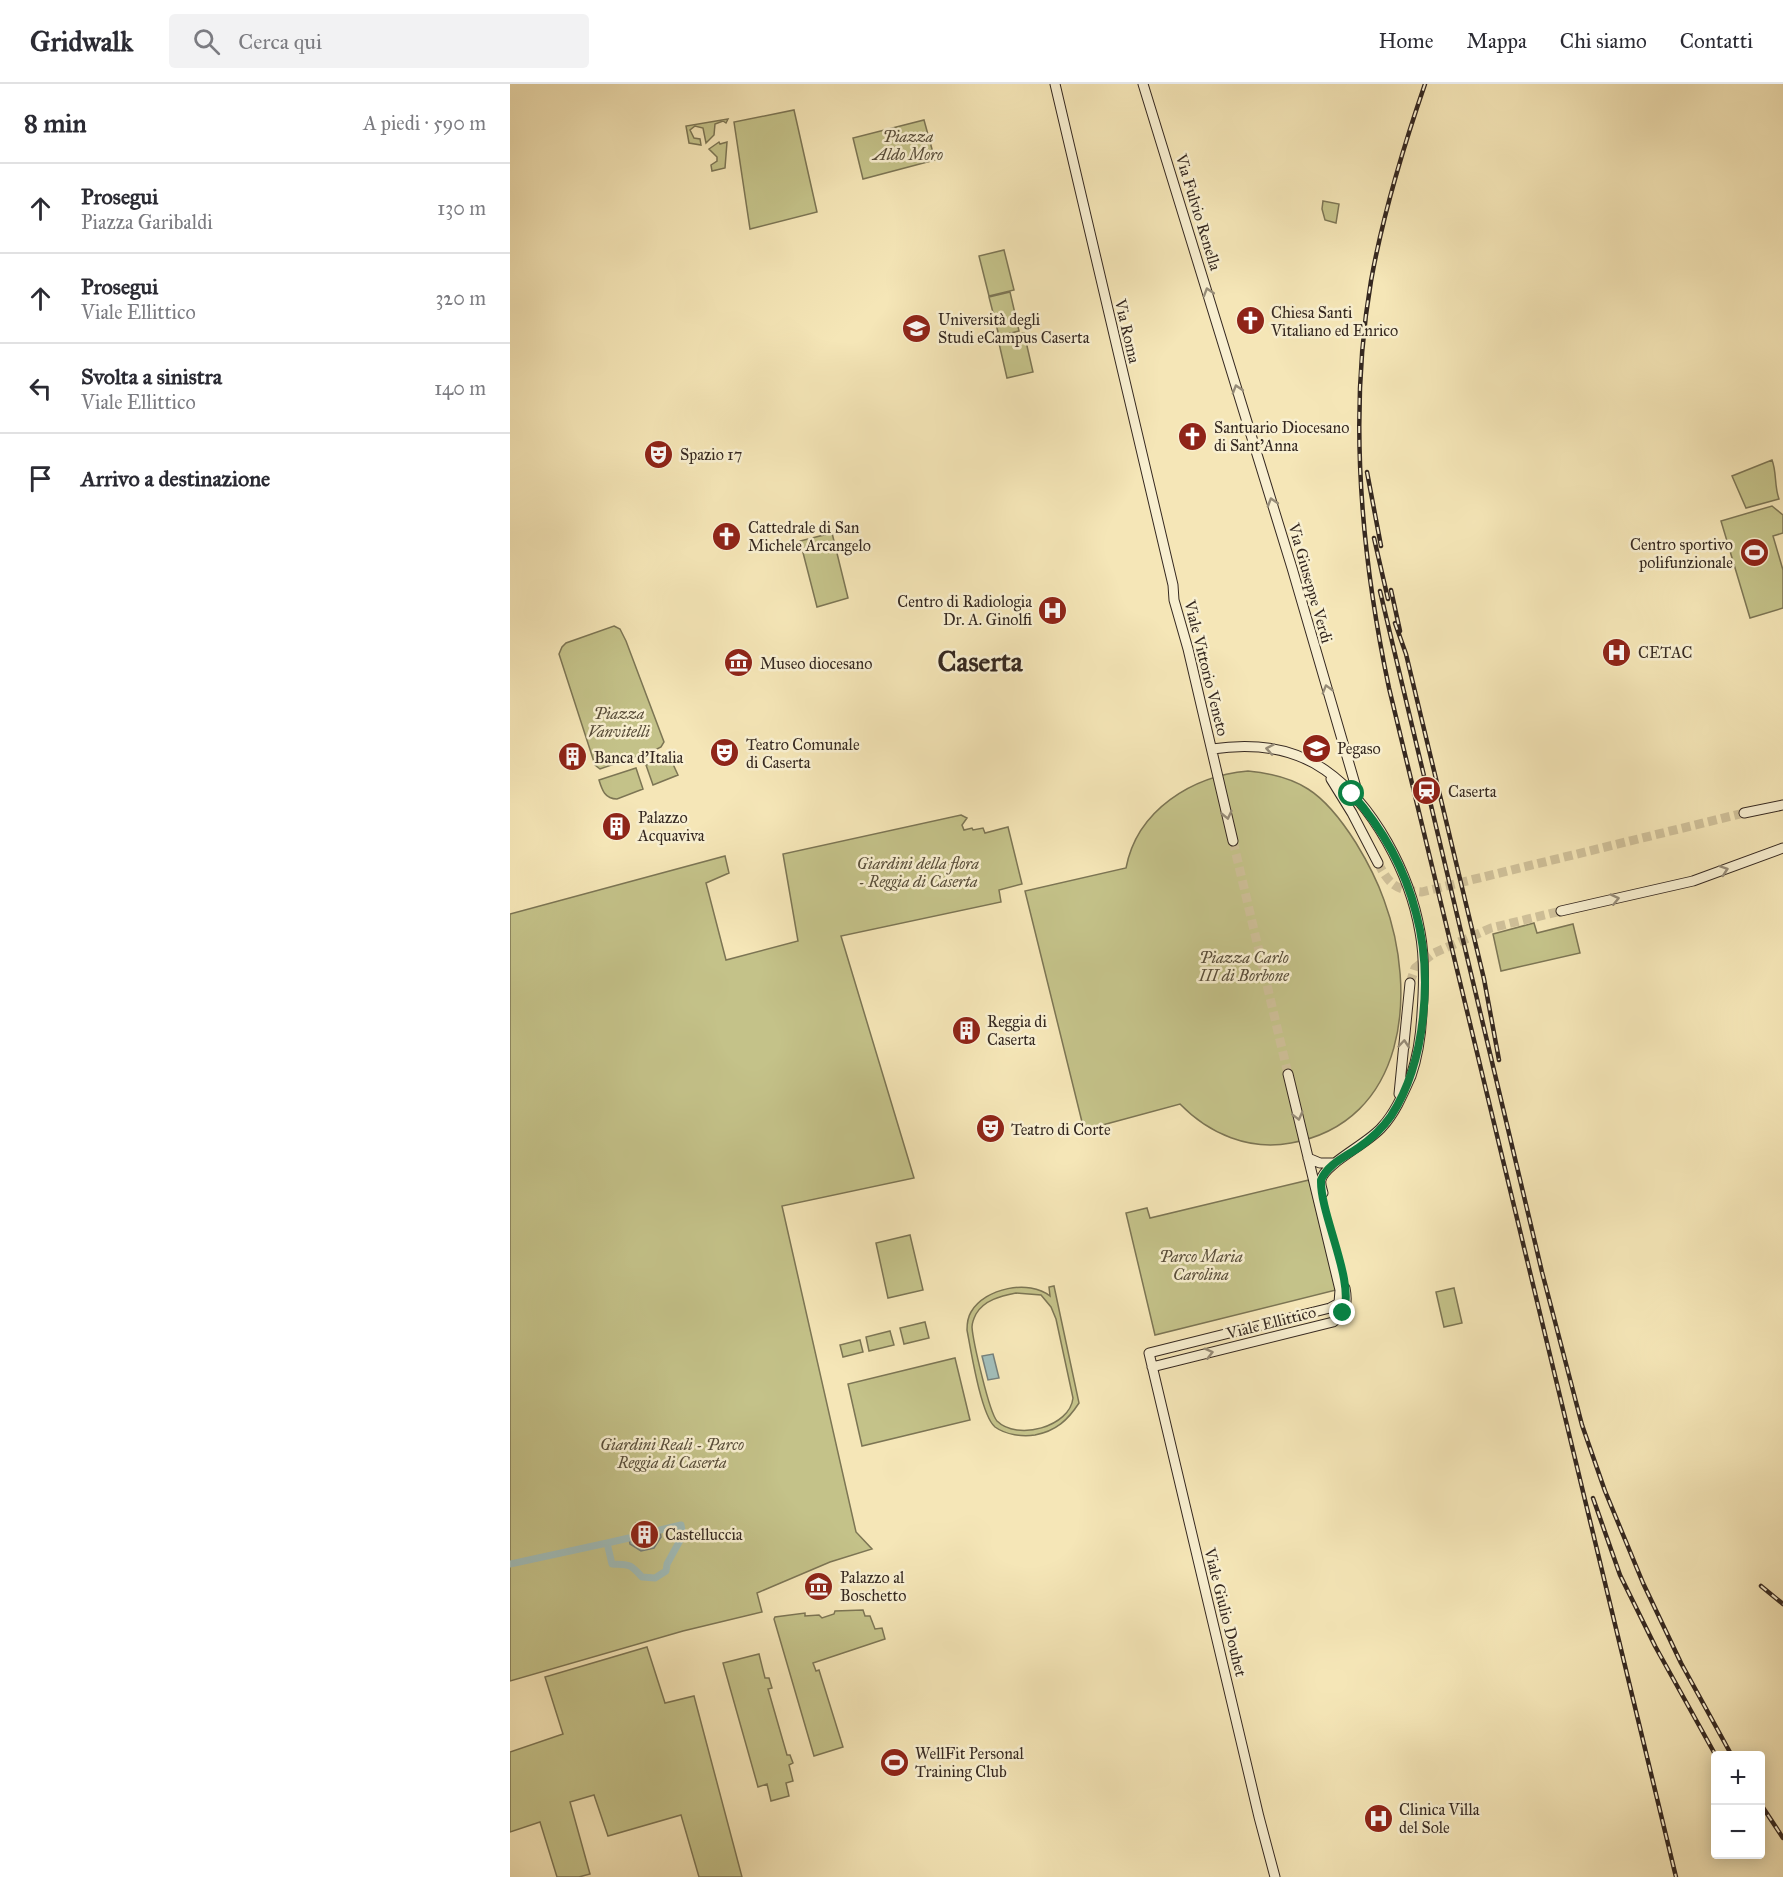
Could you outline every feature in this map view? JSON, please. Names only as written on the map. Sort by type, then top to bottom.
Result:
[{"type":"main road","name":"Via Roma","points":[[1055,84],[1173,585]]},
{"type":"main road","name":"Via Fulvio Renella","points":[[1143,84],[1249,429]]},
{"type":"main road","name":"Via Giuseppe Verdi","points":[[1249,429],[1292,568],[1356,787],[1358,801]]},
{"type":"main road","name":"Viale Vittorio Veneto","points":[[1173,585],[1174,600],[1212,749],[1239,746],[1264,747],[1292,754],[1324,769],[1358,801]]},
{"type":"main road","points":[[1212,749],[1233,841]]},
{"type":"main road","points":[[1324,769],[1349,807],[1378,863]]},
{"type":"main road","name":"Viale Ellittico","points":[[1152,1367],[1333,1322],[1341,1317],[1346,1305],[1345,1286],[1320,1182],[1323,1174],[1335,1162],[1357,1149],[1377,1133],[1389,1119],[1415,1062],[1422,1012],[1422,945],[1414,904],[1391,849],[1358,801]]},
{"type":"main road","points":[[1744,813],[1783,805]]},
{"type":"main road","points":[[1561,911],[1693,881],[1783,848]]},
{"type":"main road","points":[[1398,1102],[1410,983]]},
{"type":"main road","points":[[1288,1074],[1308,1158],[1320,1163],[1335,1162]]},
{"type":"main road","name":"Viale Ellittico","points":[[1149,1353],[1337,1305],[1340,1300],[1340,1290],[1308,1158]]},
{"type":"main road","name":"Viale Giulio Douhet","points":[[1149,1353],[1263,1835],[1275,1877]]},
{"type":"green space","points":[[794,110],[817,212],[750,229],[734,122]]},
{"type":"green space","points":[[728,119],[726,123],[723,121],[715,124],[714,135],[706,143],[703,128],[695,126],[690,130],[694,138],[700,139],[701,145],[689,143],[686,126]]},
{"type":"green space","name":"Piazza Aldo Moro","points":[[924,120],[935,160],[863,179],[853,138]]},
{"type":"green space","points":[[719,142],[720,144],[727,142],[725,168],[712,171],[711,165],[717,161],[717,157],[709,149]]},
{"type":"green space","points":[[1323,201],[1339,204],[1336,223],[1325,220],[1322,209]]},
{"type":"green space","points":[[1004,250],[1014,290],[989,296],[979,256]]},
{"type":"green space","points":[[1010,292],[1019,331],[999,336],[989,297]]},
{"type":"green space","points":[[1024,333],[1033,372],[1007,378],[998,339]]},
{"type":"green space","points":[[1772,460],[1779,499],[1746,508],[1732,476]]},
{"type":"green space","name":"Centro sportivo polifunzionale","points":[[1772,506],[1783,515],[1783,533],[1773,536],[1783,570],[1783,608],[1750,618],[1721,521]]},
{"type":"green space","points":[[832,533],[848,598],[817,607],[800,541]]},
{"type":"green space","name":"Piazza Vanvitelli","points":[[614,626],[620,629],[626,641],[664,742],[655,750],[600,769],[595,765],[559,654],[566,643]]},
{"type":"green space","points":[[667,759],[672,762],[678,775],[653,785],[646,765]]},
{"type":"green space","points":[[636,768],[643,789],[617,799],[610,797],[601,787],[599,780]]},
{"type":"green space","name":"Piazza Carlo III di Borbone","points":[[1248,771],[1271,774],[1294,781],[1322,800],[1335,813],[1351,836],[1378,885],[1395,936],[1400,974],[1400,1012],[1394,1048],[1380,1081],[1359,1109],[1330,1130],[1291,1143],[1260,1144],[1231,1138],[1204,1124],[1180,1104],[1084,1130],[1025,891],[1126,868],[1132,847],[1142,829],[1170,800],[1207,780]]},
{"type":"green space","name":"Giardini Reali - Parco Reggia di Caserta","points":[[961,815],[967,818],[962,825],[964,830],[983,828],[985,833],[1008,827],[1022,884],[999,890],[1001,902],[841,936],[914,1178],[782,1206],[856,1532],[872,1549],[830,1562],[757,1593],[762,1612],[683,1631],[510,1681],[510,914],[725,856],[729,873],[706,883],[726,960],[798,941],[783,854]]},
{"type":"green space","points":[[1534,923],[1537,933],[1573,924],[1580,953],[1501,971],[1493,934]]},
{"type":"green space","name":"Parco Maria Carolina","points":[[1309,1180],[1336,1290],[1155,1335],[1126,1213],[1147,1208],[1150,1218]]},
{"type":"green space","points":[[910,1235],[923,1290],[888,1298],[876,1243]]},
{"type":"green space","points":[[1054,1286],[1079,1403],[1066,1420],[1049,1431],[1030,1436],[1009,1434],[995,1427],[985,1410],[971,1352],[967,1330],[968,1318],[978,1304],[997,1292],[1019,1287],[1031,1288],[1050,1296],[1049,1287]],"holes":[[[1016,1293],[1041,1295],[1051,1307],[1056,1319],[1073,1398],[1070,1408],[1063,1417],[1053,1423],[1041,1428],[1017,1430],[1006,1427],[997,1421],[994,1415],[978,1361],[972,1324],[979,1309],[993,1299]]]},
{"type":"green space","points":[[1454,1288],[1462,1323],[1444,1327],[1436,1292]]},
{"type":"green space","points":[[925,1322],[929,1338],[904,1344],[900,1328]]},
{"type":"green space","points":[[890,1331],[894,1345],[869,1351],[866,1337]]},
{"type":"green space","points":[[860,1340],[863,1352],[843,1357],[840,1345]]},
{"type":"green space","points":[[955,1358],[970,1420],[862,1446],[848,1384]]},
{"type":"green space","points":[[863,1610],[865,1616],[870,1616],[875,1629],[882,1628],[885,1639],[813,1663],[816,1671],[819,1670],[843,1747],[814,1756],[774,1619],[805,1613],[805,1616],[819,1615],[822,1618],[834,1614],[835,1611]]},
{"type":"green space","points":[[647,1647],[665,1703],[694,1696],[742,1877],[699,1877],[681,1815],[608,1836],[594,1795],[570,1802],[590,1874],[579,1877],[557,1877],[540,1822],[510,1832],[510,1752],[563,1734],[545,1677]]},
{"type":"green space","points":[[759,1654],[765,1678],[769,1678],[772,1688],[768,1689],[787,1755],[790,1755],[793,1763],[789,1765],[793,1781],[786,1783],[789,1796],[771,1801],[767,1784],[758,1787],[723,1663]]},
{"type":"water","points":[[993,1354],[999,1378],[988,1380],[982,1356]]},
{"type":"water","points":[[646,1521],[655,1526],[656,1531],[660,1530],[661,1537],[654,1548],[641,1551],[630,1544],[629,1538],[632,1537],[631,1532],[636,1523]]},
{"type":"waterway","points":[[629,1538],[607,1543],[612,1564],[629,1566],[642,1577],[655,1578],[666,1571],[667,1564],[683,1535],[681,1525],[660,1530]]},
{"type":"waterway","points":[[510,1564],[607,1543]]},
{"type":"tunnel","points":[[1378,863],[1390,882],[1406,890],[1422,892],[1744,813]]},
{"type":"tunnel","points":[[1233,841],[1288,1074]]},
{"type":"tunnel","points":[[1410,983],[1415,968],[1434,953],[1491,928],[1561,911]]},
{"type":"railway","points":[[1425,84],[1401,157],[1381,231],[1364,332],[1359,434],[1361,485],[1371,587],[1389,688],[1676,1877]]},
{"type":"railway","points":[[1367,472],[1381,546]]},
{"type":"railway","points":[[1374,538],[1388,599]]},
{"type":"railway","points":[[1391,590],[1400,631]]},
{"type":"railway","points":[[1380,591],[1542,1272],[1582,1425],[1605,1491],[1643,1583],[1681,1663],[1729,1751]]},
{"type":"railway","points":[[1395,623],[1406,654],[1484,979],[1499,1060]]},
{"type":"railway","points":[[1593,1498],[1620,1575],[1655,1646],[1713,1751]]},
{"type":"railway","points":[[1761,1586],[1783,1604]]},
{"type":"railway","points":[[1761,1805],[1783,1838]]},
{"type":"place","name":"Chiesa Santi Vitaliano ed Enrico","points":[[1250,321]]},
{"type":"place","name":"Università degli Studi eCampus Caserta","points":[[917,328]]},
{"type":"place","name":"Santuario Diocesano di Sant'Anna","points":[[1193,436]]},
{"type":"place","name":"Spazio 17","points":[[659,454]]},
{"type":"place","name":"Cattedrale di San Michele Arcangelo","points":[[727,536]]},
{"type":"place","name":"Centro sportivo polifunzionale","points":[[1754,553]]},
{"type":"place","name":"Centro di Radiologia Dr. A. Ginolfi","points":[[1053,610]]},
{"type":"place","name":"CETAC","points":[[1617,652]]},
{"type":"place","name":"Museo diocesano","points":[[739,663]]},
{"type":"place","name":"Pegaso","points":[[1316,748]]},
{"type":"place","name":"Teatro Comunale di Caserta","points":[[725,753]]},
{"type":"place","name":"Banca d'Italia","points":[[573,757]]},
{"type":"place","name":"Caserta","points":[[1427,791]]},
{"type":"place","name":"Palazzo Acquaviva","points":[[617,826]]},
{"type":"place","name":"Reggia di Caserta","points":[[966,1030]]},
{"type":"place","name":"Teatro di Corte","points":[[990,1129]]},
{"type":"place","name":"Castelluccia","points":[[644,1534]]},
{"type":"place","name":"Palazzo al Boschetto","points":[[819,1586]]},
{"type":"place","name":"WellFit Personal Training Club","points":[[894,1762]]},
{"type":"place","name":"Clinica Villa del Sole","points":[[1378,1818]]},
{"type":"district","name":"Caserta","points":[[980,661]]},
{"type":"route","points":[[1343,1313],[1347,1298],[1345,1286],[1320,1182],[1335,1162],[1373,1137],[1392,1114],[1415,1062],[1421,1028],[1423,997],[1421,938],[1412,899],[1387,842],[1352,794]]},
{"type":"park label","name":"Giardini della flora - Reggia di Caserta","points":[[918,872]]}]
